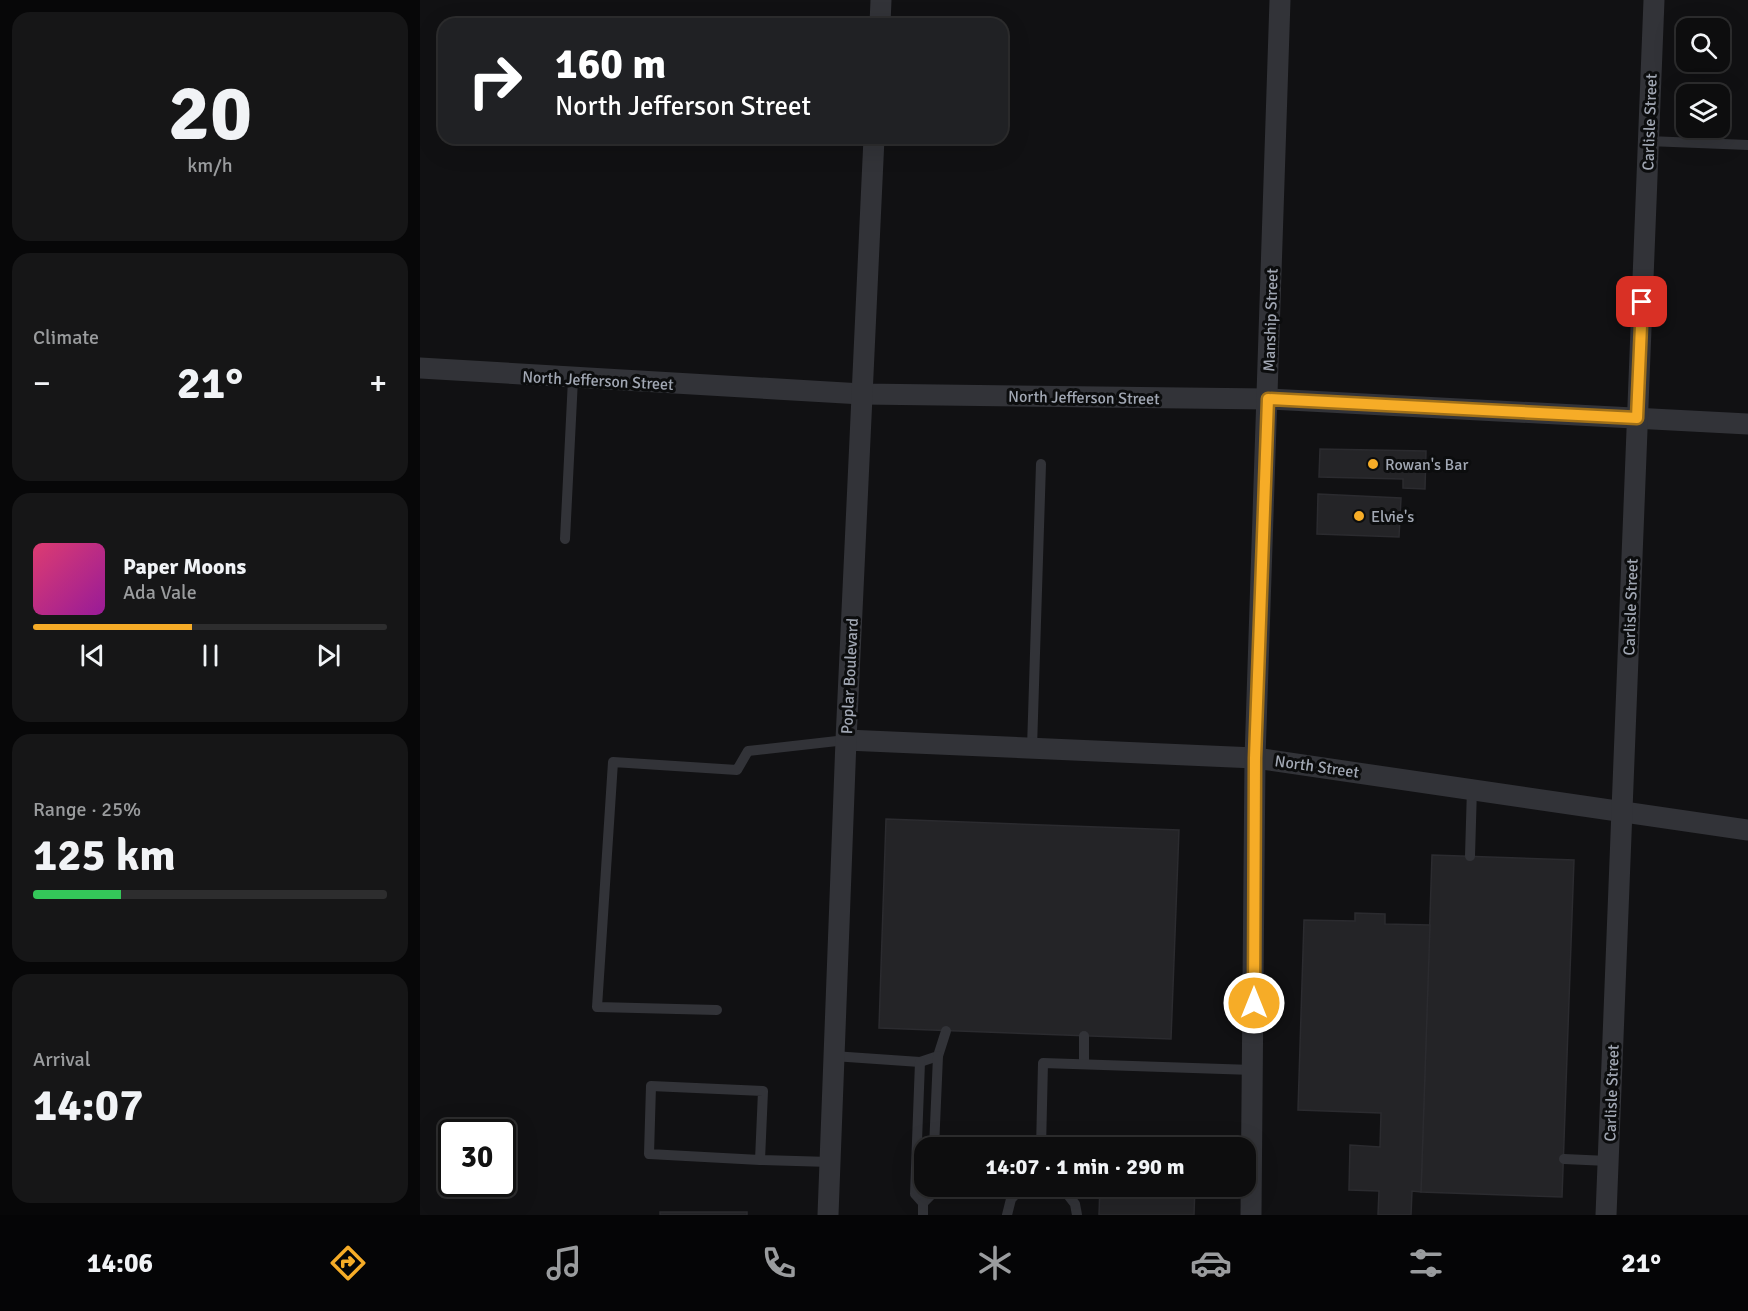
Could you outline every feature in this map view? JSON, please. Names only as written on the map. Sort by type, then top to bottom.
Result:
[{"type":"street","points":[[880,18],[881,0]]},
{"type":"street","name":"Manship Street","points":[[1251,1215],[1255,758],[1280,0]]},
{"type":"street","name":"Carlisle Street","points":[[1606,1215],[1654,0]]},
{"type":"street","name":"Poplar Boulevard","points":[[828,1215],[846,740],[874,144]]},
{"type":"street","name":"North Jefferson Street","points":[[420,368],[573,379],[862,394],[1268,399],[1748,424]]},
{"type":"street","name":"North Street","points":[[846,740],[1255,758],[1748,830]]},
{"type":"lane","points":[[1648,141],[1748,146]]},
{"type":"lane","points":[[566,539],[573,379]]},
{"type":"lane","points":[[1032,748],[1041,464]]},
{"type":"lane","points":[[717,1010],[597,1007],[613,762],[737,770],[748,751],[846,740]]},
{"type":"lane","points":[[1470,856],[1472,788]]},
{"type":"lane","points":[[934,1137],[938,1056],[946,1031]]},
{"type":"lane","points":[[1084,1036],[1084,1064]]},
{"type":"lane","points":[[833,1056],[920,1062],[938,1056]]},
{"type":"lane","points":[[920,1062],[915,1194],[923,1203],[923,1215]]},
{"type":"lane","points":[[1041,1137],[1043,1063],[1253,1070]]},
{"type":"lane","points":[[760,1160],[763,1091],[651,1086],[649,1154],[760,1160],[830,1162]]},
{"type":"lane","points":[[1564,1158],[1608,1161]]},
{"type":"lane","points":[[923,1203],[929,1197]]},
{"type":"lane","points":[[1007,1215],[1013,1197]]},
{"type":"lane","points":[[1070,1197],[1075,1204],[1077,1215]]},
{"type":"building","name":"Rowan's Bar","points":[[1320,449],[1426,451],[1425,489],[1403,488],[1403,479],[1319,477]]},
{"type":"building","name":"Elvie's","points":[[1318,494],[1401,498],[1399,537],[1317,534]]},
{"type":"building","points":[[886,819],[1179,830],[1171,1039],[879,1028]]},
{"type":"building","points":[[1432,855],[1574,860],[1562,1197],[1421,1192]]},
{"type":"building","points":[[1355,913],[1385,914],[1385,924],[1430,925],[1421,1192],[1412,1191],[1411,1215],[1378,1215],[1379,1191],[1349,1190],[1350,1145],[1380,1147],[1381,1113],[1298,1110],[1304,920],[1355,921]]},
{"type":"building","points":[[1100,1197],[1195,1197],[1194,1215],[1099,1215]]},
{"type":"building","points":[[660,1212],[747,1212],[747,1215],[660,1215]]},
{"type":"place","name":"Rowan's Bar","points":[[1373,464]]},
{"type":"place","name":"Elvie's","points":[[1359,516]]},
{"type":"route","points":[[1254,1003],[1255,758],[1268,399],[1637,418],[1642,302]]}]
